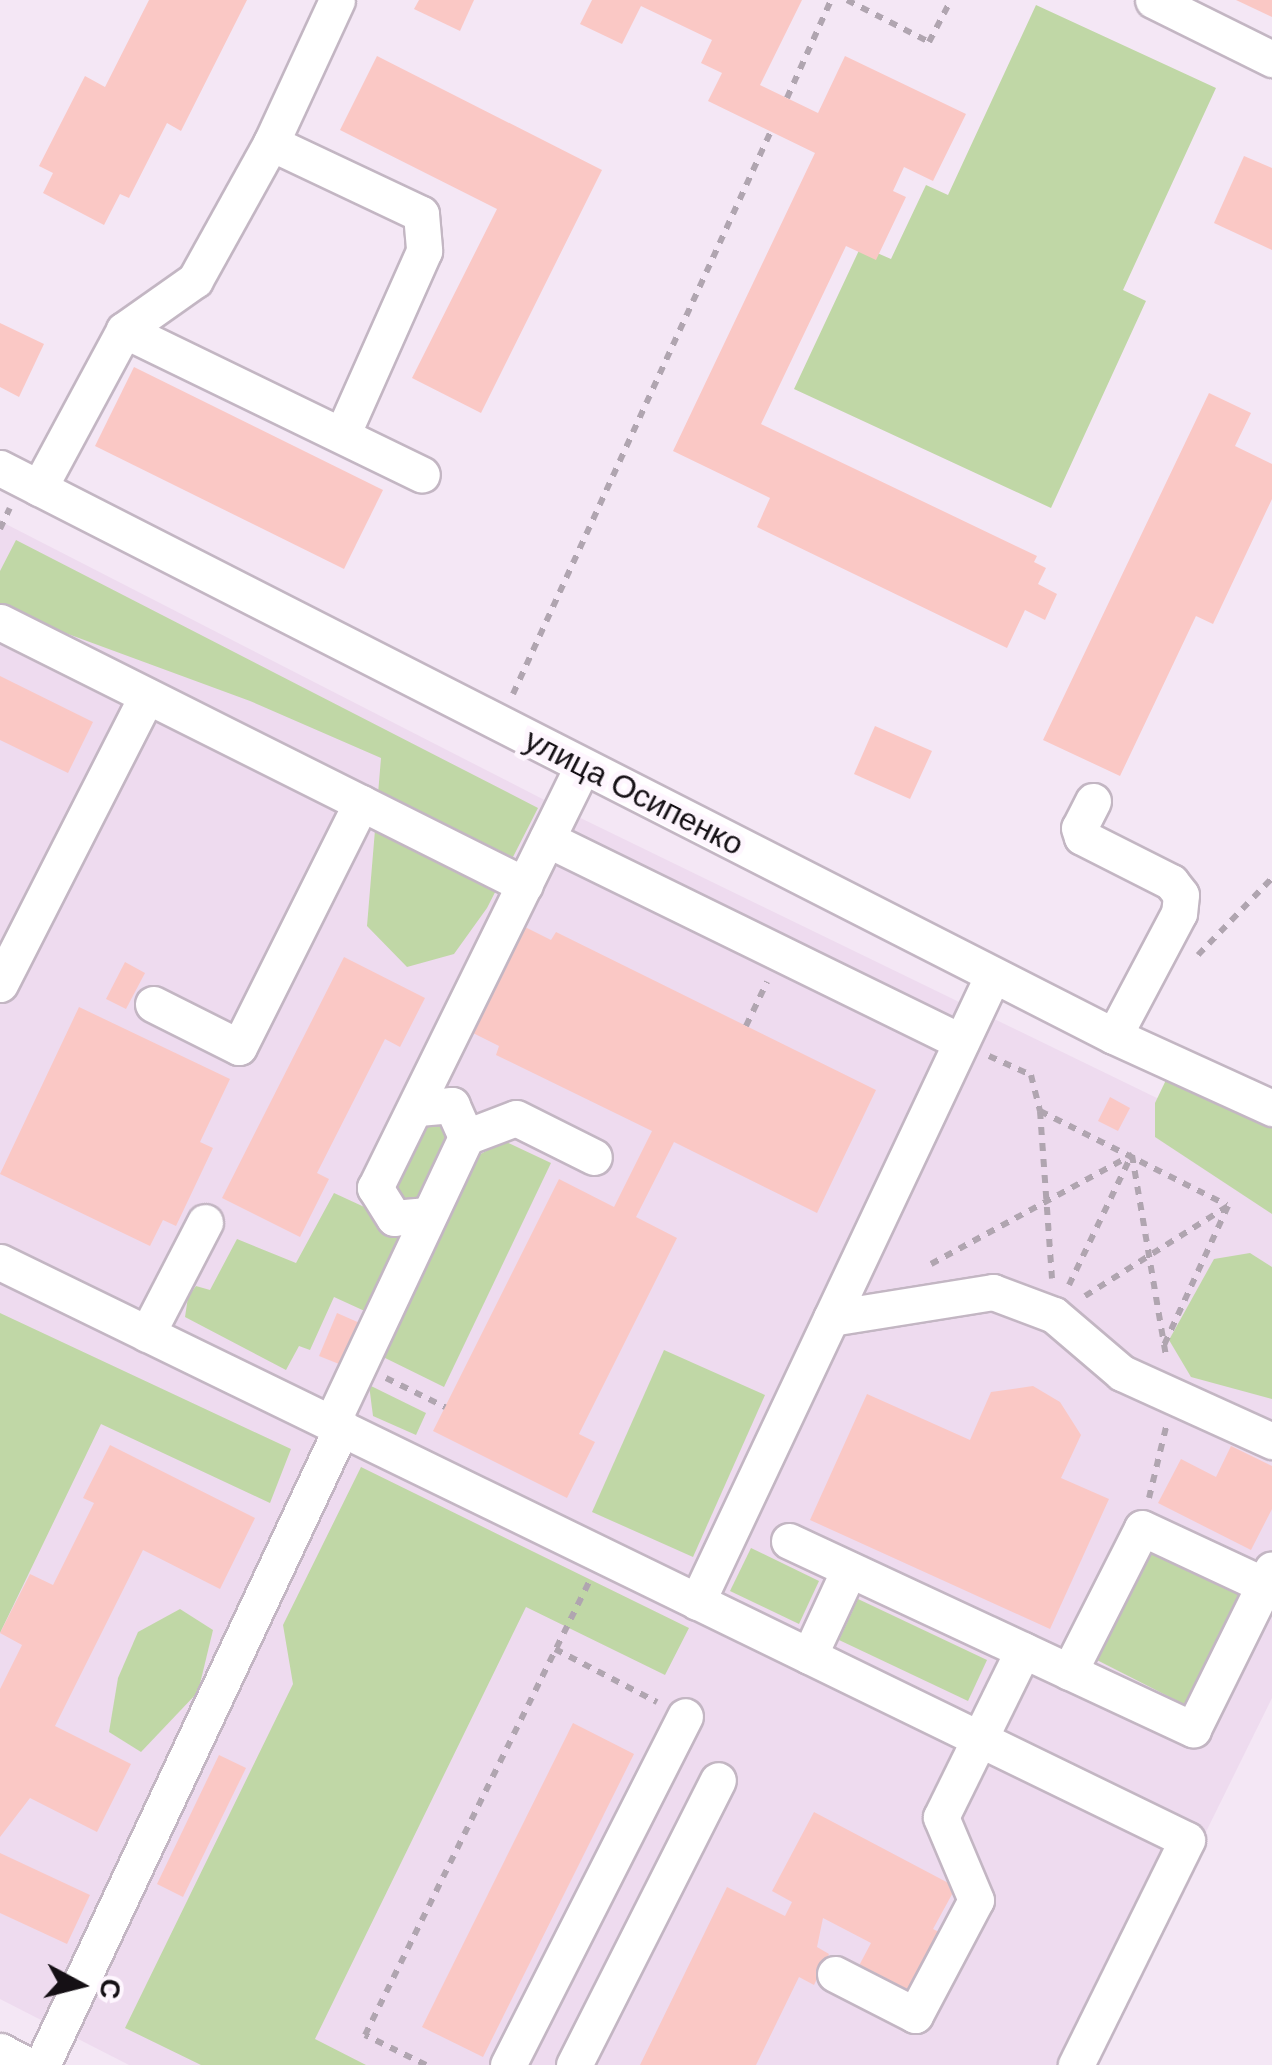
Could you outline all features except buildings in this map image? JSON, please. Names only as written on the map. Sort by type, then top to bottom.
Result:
[{"type":"street","points":[[25,498],[124,330],[195,280],[270,143],[338,0]]},
{"type":"street","points":[[1153,0],[1272,59]]},
{"type":"street","points":[[270,143],[420,214],[424,251],[344,431]]},
{"type":"street","points":[[124,330],[344,431],[422,474]]},
{"type":"street","name":"улица Осипенко","points":[[0,468],[25,498],[501,722],[1114,1036],[1272,1108]]},
{"type":"street","points":[[0,622],[524,886]]},
{"type":"street","points":[[0,984],[146,696]]},
{"type":"street","points":[[428,1215],[394,1218],[375,1188],[584,766]]},
{"type":"street","points":[[1092,801],[1079,828],[1082,838],[1171,882],[1182,894],[1178,913],[1114,1036]]},
{"type":"street","points":[[153,1004],[239,1047],[360,803]]},
{"type":"street","points":[[547,840],[962,1042]]},
{"type":"street","points":[[698,1602],[993,975]]},
{"type":"street","points":[[414,1108],[452,1105],[466,1137]]},
{"type":"street","points":[[42,2065],[337,1425],[358,1364],[466,1137],[516,1118],[594,1157]]},
{"type":"street","points":[[147,1334],[205,1222]]},
{"type":"street","points":[[0,1262],[1187,1840],[1076,2065]]},
{"type":"street","points":[[832,1318],[993,1292],[1054,1316],[1122,1372],[1272,1442]]},
{"type":"street","points":[[789,1541],[1069,1672],[1193,1729],[1268,1577],[1142,1528],[1069,1672]]},
{"type":"street","points":[[809,1656],[850,1570]]},
{"type":"street","points":[[835,1974],[914,2016],[976,1900],[941,1818],[1022,1650]]},
{"type":"street","points":[[508,2065],[685,1716]]},
{"type":"street","points":[[574,2065],[718,1780]]},
{"type":"street","points":[[0,2051],[28,2065]]},
{"type":"path","points":[[787,98],[831,0]]},
{"type":"path","points":[[847,0],[929,42],[952,0]]},
{"type":"path","points":[[501,722],[771,131]]},
{"type":"path","points":[[0,530],[25,498]]},
{"type":"path","points":[[1184,970],[1272,878]]},
{"type":"path","points":[[746,1026],[780,953]]},
{"type":"path","points":[[962,1042],[1030,1075],[1040,1111],[1054,1316]]},
{"type":"path","points":[[1040,1111],[1228,1206]]},
{"type":"path","points":[[914,1273],[1132,1155]]},
{"type":"path","points":[[1132,1155],[1173,1396],[1142,1528]]},
{"type":"path","points":[[1054,1316],[1132,1155]]},
{"type":"path","points":[[1054,1316],[1228,1206]]},
{"type":"path","points":[[1164,1346],[1228,1206]]},
{"type":"path","points":[[358,1364],[445,1407]]},
{"type":"path","points":[[426,2065],[364,2035],[602,1556]]},
{"type":"path","points":[[555,1650],[685,1716]]},
{"type":"shaded area","points":[[0,521],[562,809],[1272,1154],[1272,1698],[1091,2065],[129,2065],[0,1999]]},
{"type":"green space","points":[[1036,5],[1216,88],[1123,290],[1146,301],[1051,508],[794,389],[861,246],[891,259],[926,185],[948,195]]},
{"type":"green space","points":[[16,540],[538,808],[487,908],[454,954],[407,967],[367,926],[381,758],[250,701],[0,609],[0,571]]},
{"type":"green space","points":[[1166,1080],[1272,1127],[1272,1214],[1155,1137],[1155,1103]]},
{"type":"green space","points":[[415,1108],[466,1137],[427,1215],[375,1188]]},
{"type":"green space","points":[[504,1141],[551,1163],[444,1387],[377,1354],[470,1160]]},
{"type":"green space","points":[[334,1193],[412,1229],[369,1313],[334,1297],[310,1350],[299,1346],[286,1370],[185,1317],[188,1297],[196,1286],[210,1290],[237,1239],[296,1263]]},
{"type":"green space","points":[[1250,1253],[1272,1267],[1272,1399],[1191,1377],[1169,1340],[1214,1259]]},
{"type":"green space","points":[[0,1313],[291,1449],[270,1503],[101,1424],[0,1633]]},
{"type":"green space","points":[[664,1350],[765,1395],[693,1557],[592,1512]]},
{"type":"green space","points":[[369,1385],[426,1413],[416,1435],[373,1416]]},
{"type":"green space","points":[[361,1467],[689,1628],[665,1675],[526,1607],[315,2039],[366,2065],[201,2065],[125,2028],[293,1684],[283,1625]]},
{"type":"green space","points":[[1147,1545],[1258,1600],[1201,1713],[1091,1657]]},
{"type":"green space","points":[[751,1548],[819,1581],[799,1624],[730,1591]]},
{"type":"green space","points":[[858,1599],[987,1660],[968,1701],[839,1640]]},
{"type":"green space","points":[[180,1609],[213,1630],[198,1692],[141,1752],[109,1732],[118,1678],[138,1632]]}]
